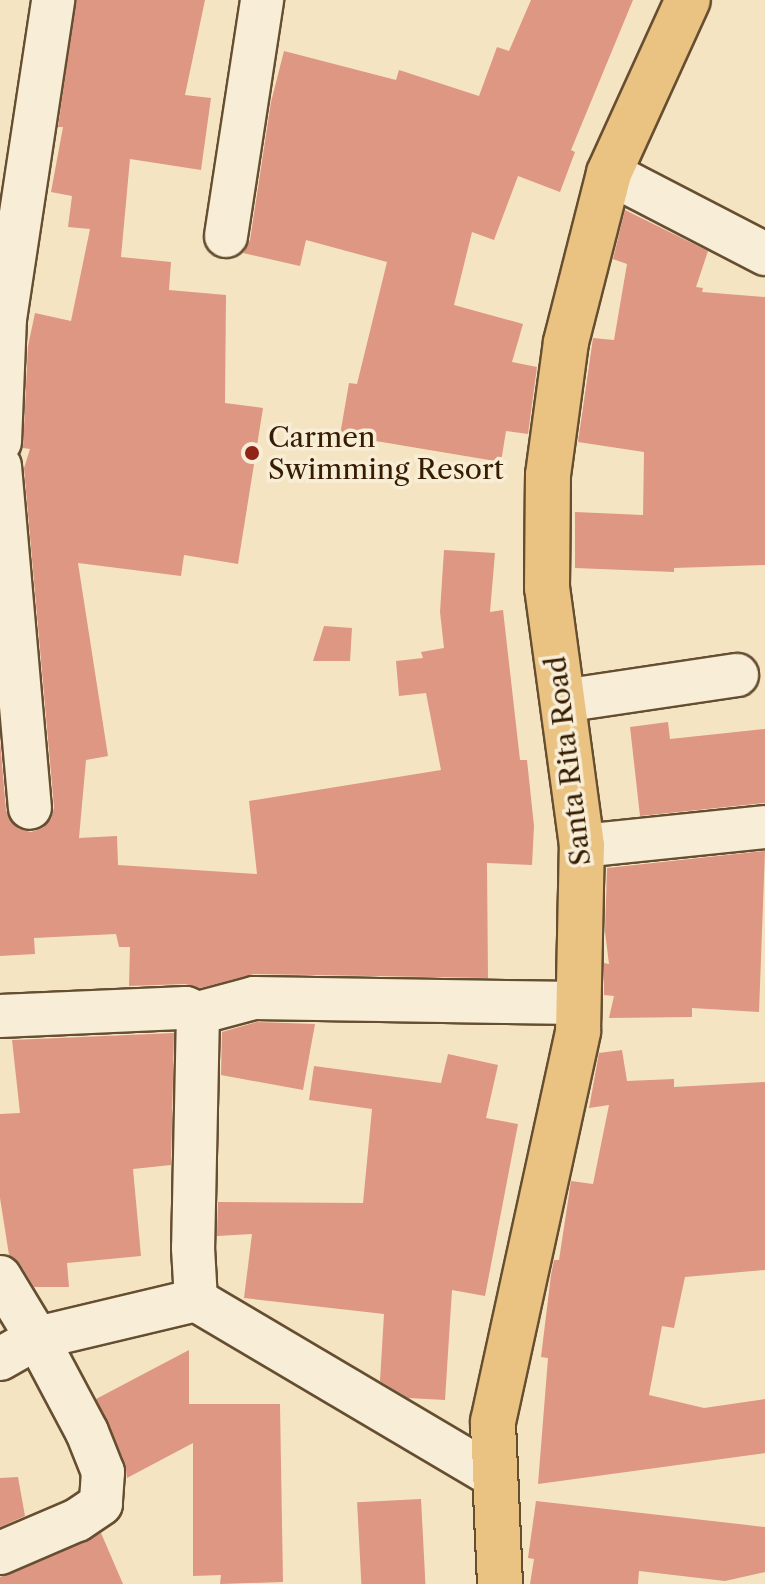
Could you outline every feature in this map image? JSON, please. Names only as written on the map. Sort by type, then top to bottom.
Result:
[{"type":"main road","name":"Santa Rita Road","points":[[500,1584],[493,1422],[578,1031],[582,846],[547,588],[548,475],[566,342],[609,173],[688,0]]},
{"type":"street","points":[[0,442],[5,319],[53,0]]},
{"type":"street","points":[[226,236],[262,0]]},
{"type":"street","points":[[609,173],[765,254]]},
{"type":"street","points":[[0,466],[30,808]]},
{"type":"street","points":[[563,701],[737,675]]},
{"type":"street","points":[[582,846],[765,827]]},
{"type":"street","points":[[0,1016],[186,1008],[198,1013],[254,998],[578,1003]]},
{"type":"street","points":[[196,1300],[193,1248],[198,1013]]},
{"type":"street","points":[[0,1277],[37,1338],[87,1432],[103,1472],[101,1504],[77,1520],[0,1553]]},
{"type":"street","points":[[0,1359],[37,1338],[196,1300],[494,1476]]},
{"type":"building","points":[[76,0],[205,0],[185,95],[211,98],[201,170],[130,159],[121,257],[171,262],[169,290],[226,295],[225,403],[263,408],[238,564],[184,555],[181,576],[78,563],[108,756],[86,760],[79,838],[117,836],[118,865],[257,874],[249,801],[441,770],[426,693],[399,696],[396,661],[423,658],[421,652],[444,648],[440,612],[444,550],[495,553],[490,612],[503,610],[520,760],[527,760],[534,826],[532,865],[487,863],[488,978],[254,974],[200,988],[185,984],[129,986],[130,947],[119,947],[116,934],[34,938],[35,954],[0,956],[0,741],[6,810],[11,822],[19,829],[31,832],[43,828],[51,819],[54,807],[24,468],[30,449],[23,448],[28,346],[35,313],[71,321],[90,229],[68,227],[72,196],[51,192],[63,127],[58,127]]},
{"type":"building","points":[[531,0],[633,0],[571,150],[575,152],[560,192],[518,176],[494,240],[472,232],[454,305],[523,324],[512,362],[537,367],[528,434],[506,431],[501,462],[340,435],[349,383],[357,384],[387,262],[306,240],[300,266],[243,253],[250,240],[271,102],[284,51],[396,80],[399,70],[479,96],[497,47],[509,51]]},
{"type":"building","points":[[625,210],[708,251],[696,287],[703,288],[702,292],[765,297],[765,565],[674,568],[674,572],[575,568],[575,512],[643,515],[644,452],[578,442],[593,338],[614,340],[627,264],[613,259]]},
{"type":"building","points":[[324,626],[352,628],[350,661],[313,661]]},
{"type":"building","points":[[668,722],[670,739],[765,729],[765,803],[640,816],[630,727]]},
{"type":"building","points":[[765,851],[759,1012],[692,1008],[692,1017],[609,1018],[614,996],[604,995],[604,963],[609,964],[605,932],[607,868]]},
{"type":"building","points":[[257,1022],[315,1024],[303,1090],[221,1075],[222,1032]]},
{"type":"building","points":[[174,1033],[171,1165],[133,1169],[141,1256],[67,1263],[69,1287],[34,1287],[20,1264],[9,1255],[0,1198],[0,1114],[20,1113],[12,1040]]},
{"type":"building","points":[[622,1050],[627,1081],[674,1079],[674,1087],[765,1082],[765,1270],[685,1277],[674,1328],[662,1326],[649,1395],[704,1408],[765,1399],[765,1453],[538,1484],[548,1358],[541,1357],[551,1275],[554,1260],[559,1260],[571,1181],[593,1184],[609,1105],[589,1108],[599,1053]]},
{"type":"building","points":[[448,1054],[498,1065],[486,1118],[518,1124],[485,1296],[452,1290],[445,1400],[408,1398],[380,1381],[384,1314],[244,1298],[252,1234],[217,1236],[218,1202],[363,1203],[372,1109],[309,1100],[314,1066],[441,1083]]},
{"type":"building","points":[[189,1350],[189,1404],[280,1404],[283,1582],[220,1584],[221,1575],[193,1576],[193,1443],[127,1478],[125,1463],[96,1399]]},
{"type":"building","points":[[18,1477],[25,1516],[0,1527],[0,1478]]},
{"type":"building","points":[[421,1499],[425,1584],[361,1584],[357,1502]]},
{"type":"building","points":[[536,1501],[765,1527],[765,1572],[725,1581],[639,1571],[638,1584],[530,1584],[534,1559],[528,1558]]},
{"type":"building","points":[[101,1533],[123,1584],[0,1584],[0,1577]]},
{"type":"place","name":"Carmen Swimming Resort","points":[[252,453]]}]
